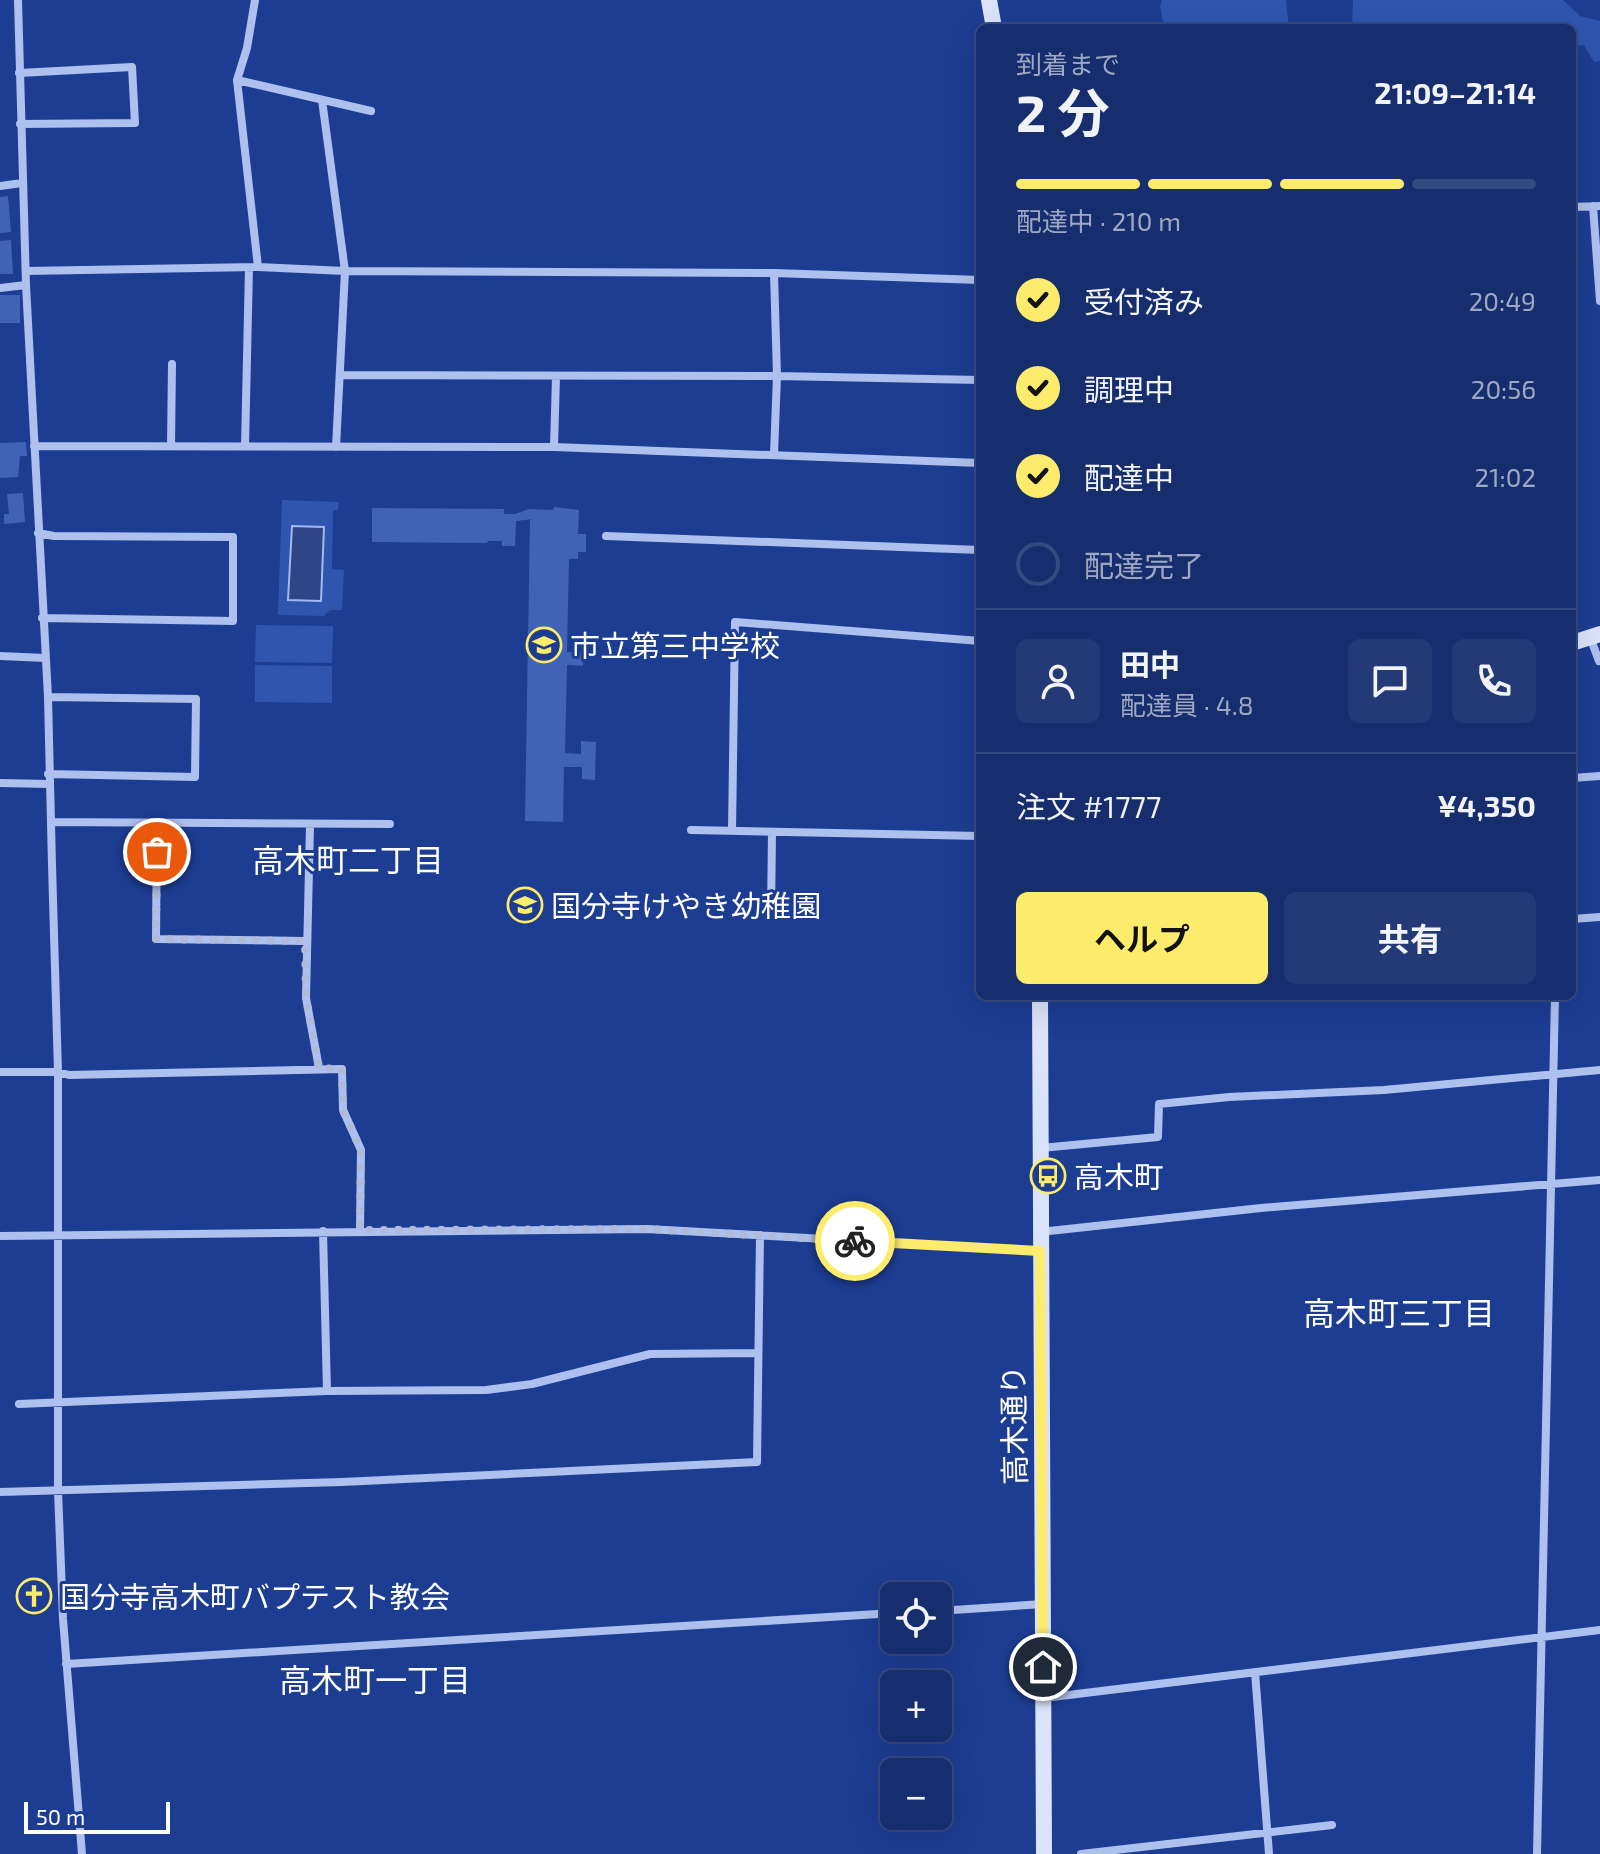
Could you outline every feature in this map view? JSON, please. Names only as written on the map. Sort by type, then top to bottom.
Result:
[{"type":"street","points":[[18,0],[26,285],[48,697],[58,1072],[58,1490],[66,1664],[82,1854]]},
{"type":"street","points":[[245,446],[254,268],[237,80],[247,48],[255,0]]},
{"type":"street","points":[[989,0],[993,24]]},
{"type":"street","points":[[19,73],[132,67],[135,123],[20,124]]},
{"type":"street","points":[[237,80],[371,111]]},
{"type":"street","points":[[322,100],[345,271],[336,447]]},
{"type":"street","points":[[0,186],[22,183]]},
{"type":"street","points":[[1576,207],[1597,206],[1600,301]]},
{"type":"street","points":[[26,271],[254,268],[774,273],[976,280]]},
{"type":"street","points":[[774,273],[777,376],[774,454]]},
{"type":"street","points":[[0,288],[26,285]]},
{"type":"street","points":[[171,446],[172,364]]},
{"type":"street","points":[[340,375],[976,380]]},
{"type":"street","points":[[554,447],[556,377]]},
{"type":"street","points":[[34,446],[554,447],[976,463]]},
{"type":"street","points":[[38,533],[54,536],[233,537],[233,621],[42,618]]},
{"type":"street","points":[[606,536],[976,550]]},
{"type":"street","points":[[732,831],[735,622],[976,641]]},
{"type":"street","points":[[1595,636],[1599,661]]},
{"type":"street","points":[[0,656],[45,658]]},
{"type":"street","points":[[48,697],[196,699],[195,777],[48,774]]},
{"type":"street","points":[[1576,778],[1600,776]]},
{"type":"street","points":[[0,783],[49,784]]},
{"type":"street","points":[[51,822],[390,824]]},
{"type":"street","points":[[157,823],[156,939],[305,941]]},
{"type":"street","points":[[310,825],[306,998],[319,1068]]},
{"type":"street","points":[[691,830],[976,836]]},
{"type":"street","points":[[771,915],[772,832]]},
{"type":"street","points":[[1576,919],[1600,917]]},
{"type":"street","name":"高木通り","points":[[1040,1000],[1044,1854]]},
{"type":"street","points":[[1537,1854],[1555,1000]]},
{"type":"street","points":[[0,1072],[58,1072],[69,1075],[342,1069],[343,1110],[361,1150],[360,1230]]},
{"type":"street","points":[[1041,1148],[1158,1137],[1159,1104],[1229,1097],[1384,1090],[1600,1070]]},
{"type":"street","points":[[1040,1232],[1261,1208],[1600,1180]]},
{"type":"street","points":[[0,1236],[647,1229],[1040,1251]]},
{"type":"street","points":[[323,1231],[327,1391]]},
{"type":"street","points":[[0,1492],[342,1482],[757,1462],[760,1235]]},
{"type":"street","points":[[19,1404],[327,1391],[486,1390],[532,1384],[650,1354],[757,1353]]},
{"type":"street","points":[[952,1610],[1043,1604]]},
{"type":"street","points":[[66,1664],[880,1614]]},
{"type":"street","points":[[1043,1698],[1600,1630]]},
{"type":"street","points":[[1255,1672],[1269,1854]]},
{"type":"street","points":[[1081,1854],[1332,1825]]},
{"type":"shaded area","points":[[1162,0],[1286,0],[1289,24],[1163,24]]},
{"type":"shaded area","points":[[1353,0],[1563,0],[1580,16],[1600,21],[1600,61],[1594,62],[1584,45],[1576,46],[1576,24],[1352,24]]},
{"type":"shaded area","points":[[282,500],[339,502],[338,510],[333,510],[332,569],[344,570],[342,610],[330,610],[324,616],[278,615]]},
{"type":"shaded area","points":[[292,526],[324,527],[321,601],[288,600]]},
{"type":"shaded area","points":[[256,625],[333,626],[332,663],[255,662]]},
{"type":"shaded area","points":[[255,665],[332,666],[332,703],[255,702]]},
{"type":"building","points":[[8,196],[11,232],[0,233],[0,197]]},
{"type":"building","points":[[11,240],[13,274],[0,274],[0,241]]},
{"type":"building","points":[[0,295],[20,295],[20,323],[0,323]]},
{"type":"building","points":[[26,442],[27,456],[20,456],[18,477],[0,478],[0,443]]},
{"type":"building","points":[[23,493],[25,522],[4,524],[4,514],[9,514],[7,494]]},
{"type":"building","points":[[554,507],[579,510],[578,534],[586,534],[586,552],[578,552],[578,559],[569,559],[567,652],[584,653],[583,666],[567,665],[565,753],[581,754],[581,741],[596,742],[595,780],[582,779],[582,767],[564,767],[563,822],[525,821],[530,520],[533,519],[516,521],[515,546],[502,546],[502,541],[372,542],[372,508],[504,509],[504,514],[515,514],[529,509],[553,510]]},
{"type":"way so far","points":[[157,852],[156,939],[305,941],[306,998],[319,1068],[342,1069],[343,1110],[361,1150],[360,1230],[647,1229],[855,1241]]},
{"type":"place","name":"市立第三中学校","points":[[544,645]]},
{"type":"place","name":"国分寺けやき幼稚園","points":[[525,905]]},
{"type":"place","name":"高木町","points":[[1048,1176]]},
{"type":"place","name":"国分寺高木町バプテスト教会","points":[[34,1596]]},
{"type":"district","name":"高木町二丁目","points":[[348,859]]},
{"type":"district","name":"高木町三丁目","points":[[1399,1312]]},
{"type":"district","name":"高木町一丁目","points":[[375,1679]]},
{"type":"route","points":[[855,1241],[1040,1251],[1043,1667]]}]
